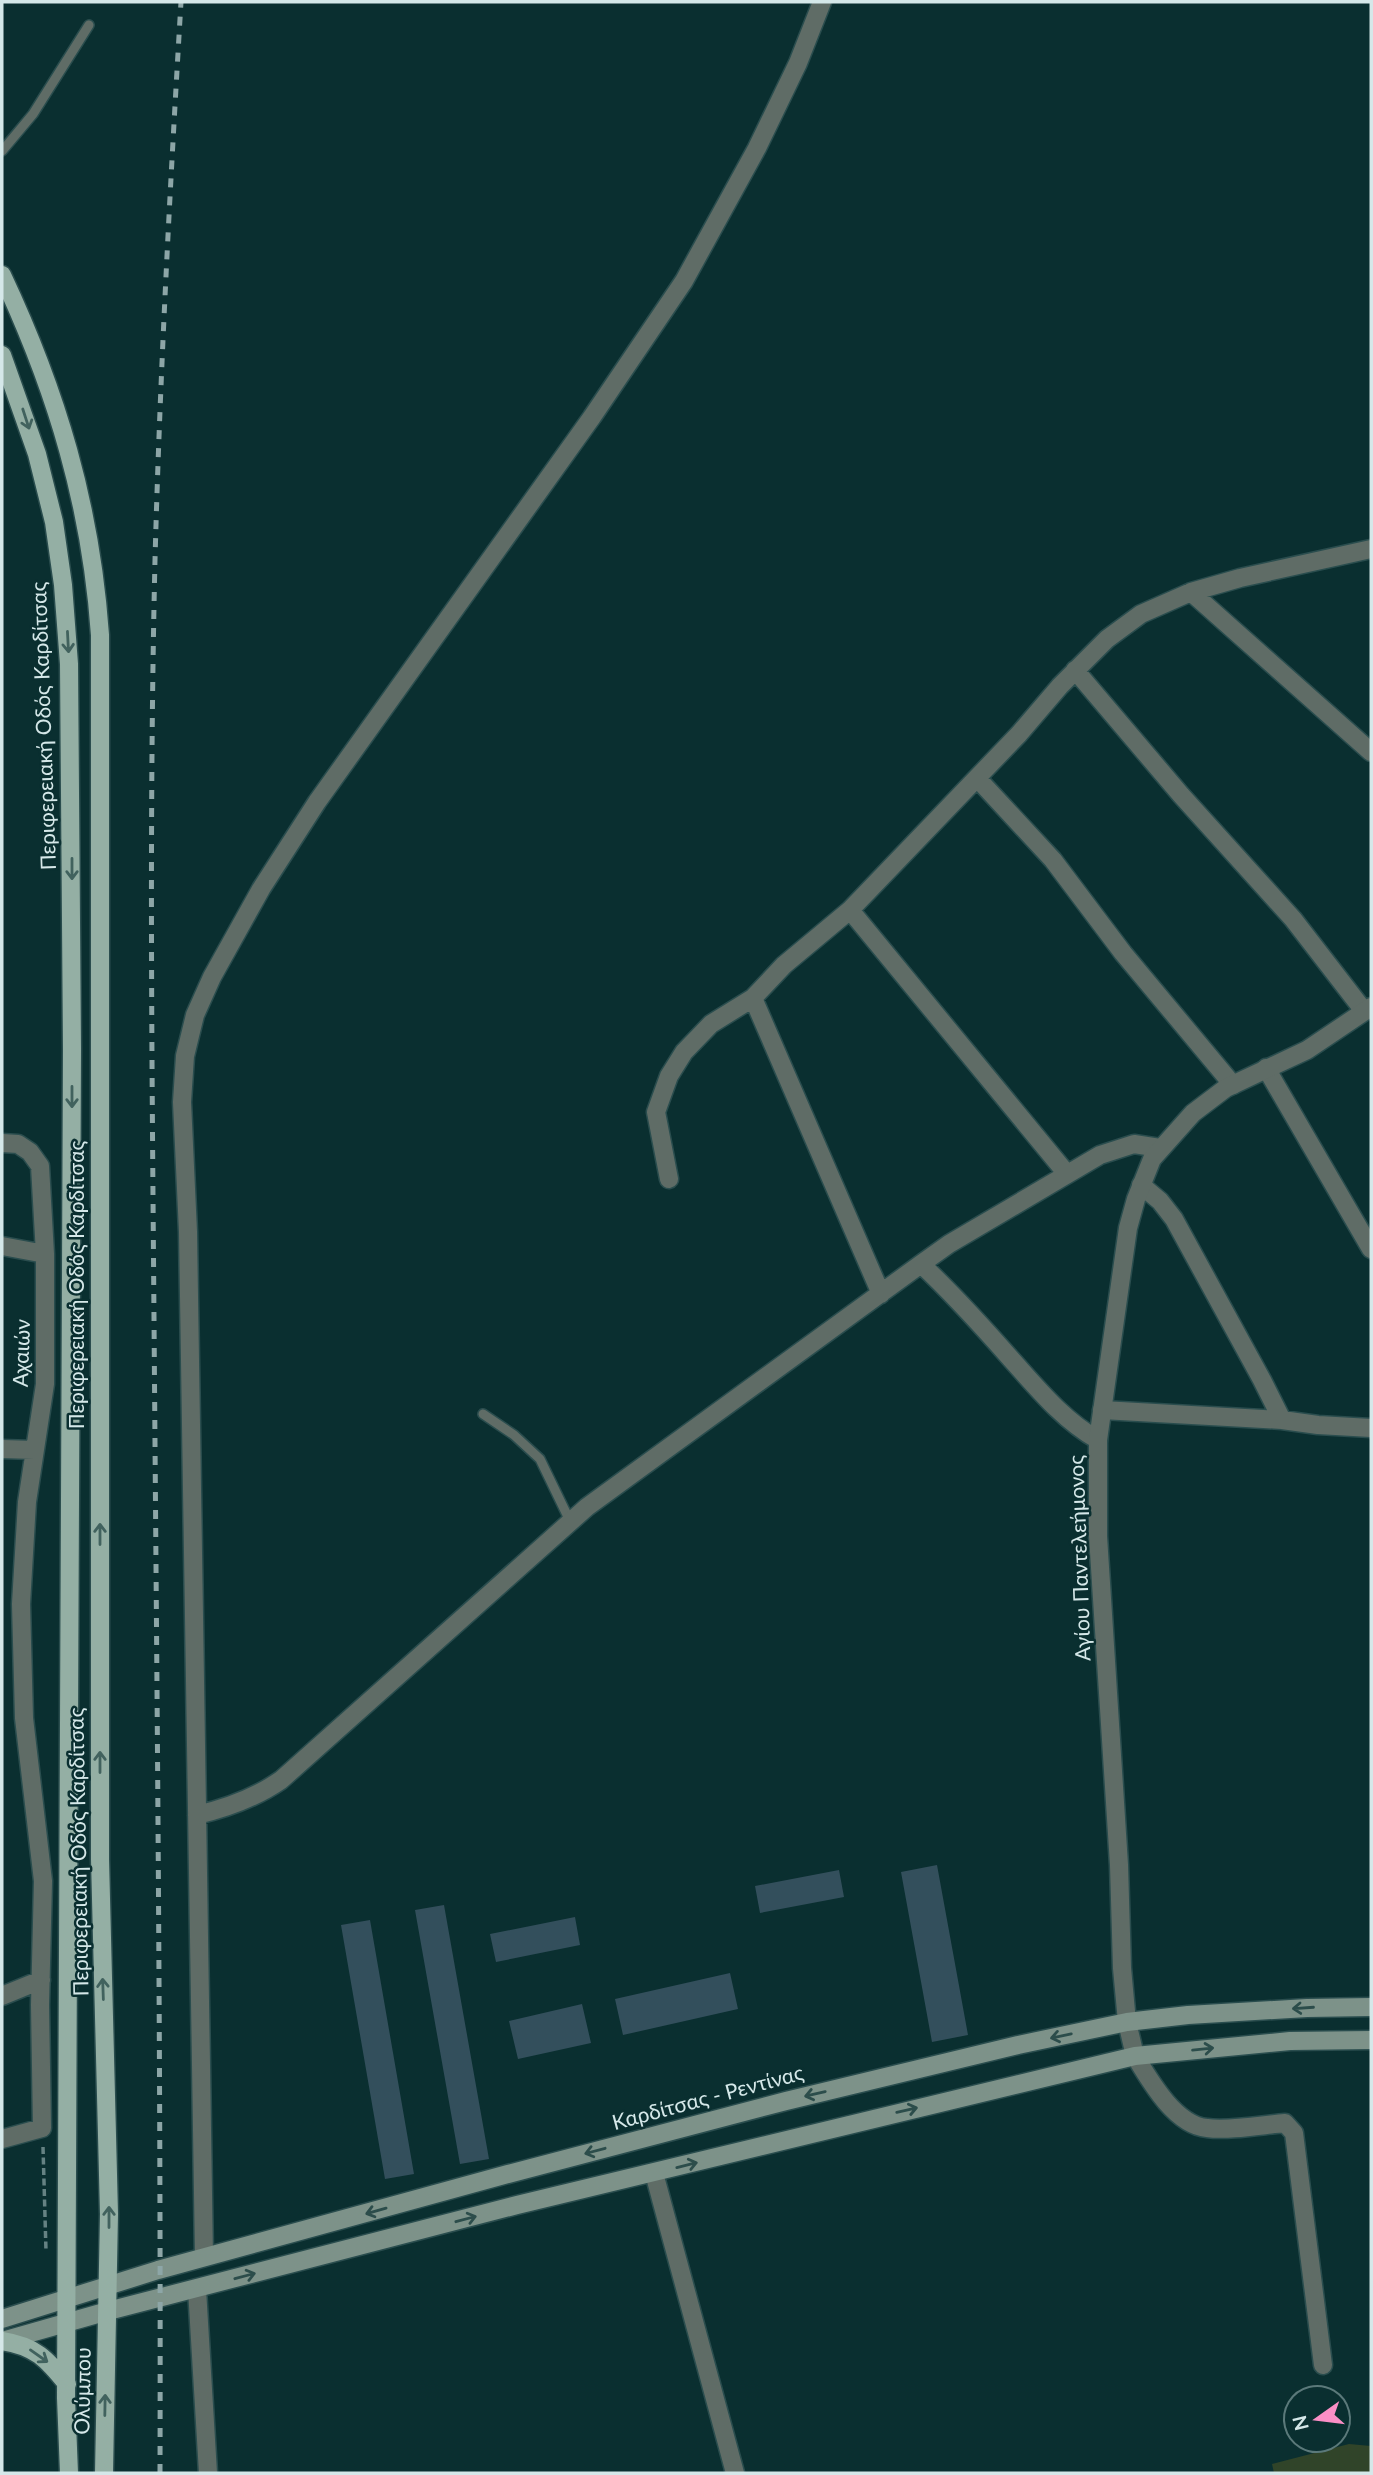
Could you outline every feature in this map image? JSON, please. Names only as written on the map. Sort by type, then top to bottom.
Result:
[{"type":"main road","name":"Περιφερειακή Οδός Καρδίτσας","points":[[2,275],[45,374],[74,468],[89,538],[100,635],[100,1859],[109,2200],[108,2311]]},
{"type":"main road","name":"Περιφερειακή Οδός Καρδίτσας","points":[[2,355],[37,454],[54,522],[66,609],[69,664],[72,1091],[68,2321]]},
{"type":"main road","name":"Καρδίτσας - Ρεντίνας","points":[[2,2319],[204,2257],[508,2174],[786,2101],[1018,2045],[1127,2022],[1254,2010],[1371,2007]]},
{"type":"main road","points":[[2,2341],[68,2321],[517,2205],[1135,2056],[1290,2041],[1371,2040]]},
{"type":"main road","points":[[508,2174],[517,2205]]},
{"type":"main road","name":"Ολύμπου","points":[[104,2473],[108,2311]]},
{"type":"main road","name":"Ολύμπου","points":[[68,2321],[69,2473]]},
{"type":"main road","points":[[2,2341],[19,2344],[39,2354],[67,2384]]},
{"type":"street","points":[[204,2257],[188,1232],[183,1102],[185,1056],[195,1015],[237,931],[317,802],[592,417],[684,281],[757,148],[798,63],[822,2]]},
{"type":"street","points":[[669,1180],[656,1112],[669,1076],[684,1052],[697,1037],[723,1016],[753,998],[785,965],[850,910],[1107,639],[1127,623],[1191,592],[1240,578],[1371,549]]},
{"type":"street","points":[[1191,592],[1371,752]]},
{"type":"street","points":[[1075,670],[1181,795],[1293,919],[1368,1009]]},
{"type":"street","points":[[977,778],[1053,860],[1115,943],[1233,1085]]},
{"type":"street","points":[[850,910],[1067,1174]]},
{"type":"street","points":[[753,998],[881,1294]]},
{"type":"street","name":"Αγίου Παντελεήμονος","points":[[1323,2365],[1294,2133],[1284,2123],[1206,2128],[1189,2122],[1158,2094],[1135,2056],[1127,2022],[1122,1968],[1111,1723],[1100,1584],[1098,1440],[1128,1228],[1152,1158],[1193,1113],[1233,1085],[1307,1050],[1368,1009]]},
{"type":"street","points":[[1266,1068],[1371,1249]]},
{"type":"street","name":"Αχαιών","points":[[2,1143],[18,1144],[30,1152],[40,1166],[46,1254],[45,1384],[27,1502],[21,1646],[26,1744],[43,1881],[43,2127]]},
{"type":"street","points":[[197,1815],[225,1808],[268,1789],[298,1767],[346,1720],[391,1683],[570,1521],[664,1449],[949,1244],[1100,1155],[1123,1146],[1143,1144],[1160,1149]]},
{"type":"street","points":[[1141,1185],[1160,1201],[1180,1229],[1282,1420]]},
{"type":"street","points":[[2,1246],[46,1254]]},
{"type":"street","points":[[921,1264],[952,1292],[1054,1407],[1080,1430],[1098,1440]]},
{"type":"street","points":[[1102,1410],[1371,1428]]},
{"type":"street","points":[[2,1449],[34,1450]]},
{"type":"street","points":[[2,1996],[41,1980]]},
{"type":"street","points":[[2,2139],[43,2127]]},
{"type":"street","points":[[654,2173],[735,2473]]},
{"type":"street","points":[[197,2289],[208,2473]]},
{"type":"lane","points":[[2,151],[33,114],[89,25]]},
{"type":"lane","points":[[483,1414],[514,1435],[540,1459],[570,1521]]},
{"type":"path","points":[[43,2127],[46,2250]]},
{"type":"green space","points":[[1352,2444],[1371,2446],[1371,2473],[1274,2473],[1272,2464],[1310,2454],[1352,2454]]},
{"type":"building","points":[[937,1865],[968,2035],[932,2042],[901,1872]]},
{"type":"building","points":[[839,1870],[844,1897],[760,1913],[755,1886]]},
{"type":"building","points":[[444,1905],[489,2159],[460,2164],[415,1910]]},
{"type":"building","points":[[575,1917],[580,1945],[496,1962],[490,1934]]},
{"type":"building","points":[[370,1920],[414,2174],[385,2179],[341,1925]]},
{"type":"building","points":[[730,1973],[738,2009],[623,2035],[615,1999]]},
{"type":"building","points":[[582,2004],[591,2043],[518,2059],[509,2021]]},
{"type":"railway","points":[[160,2473],[152,750],[160,420],[181,2]]}]
